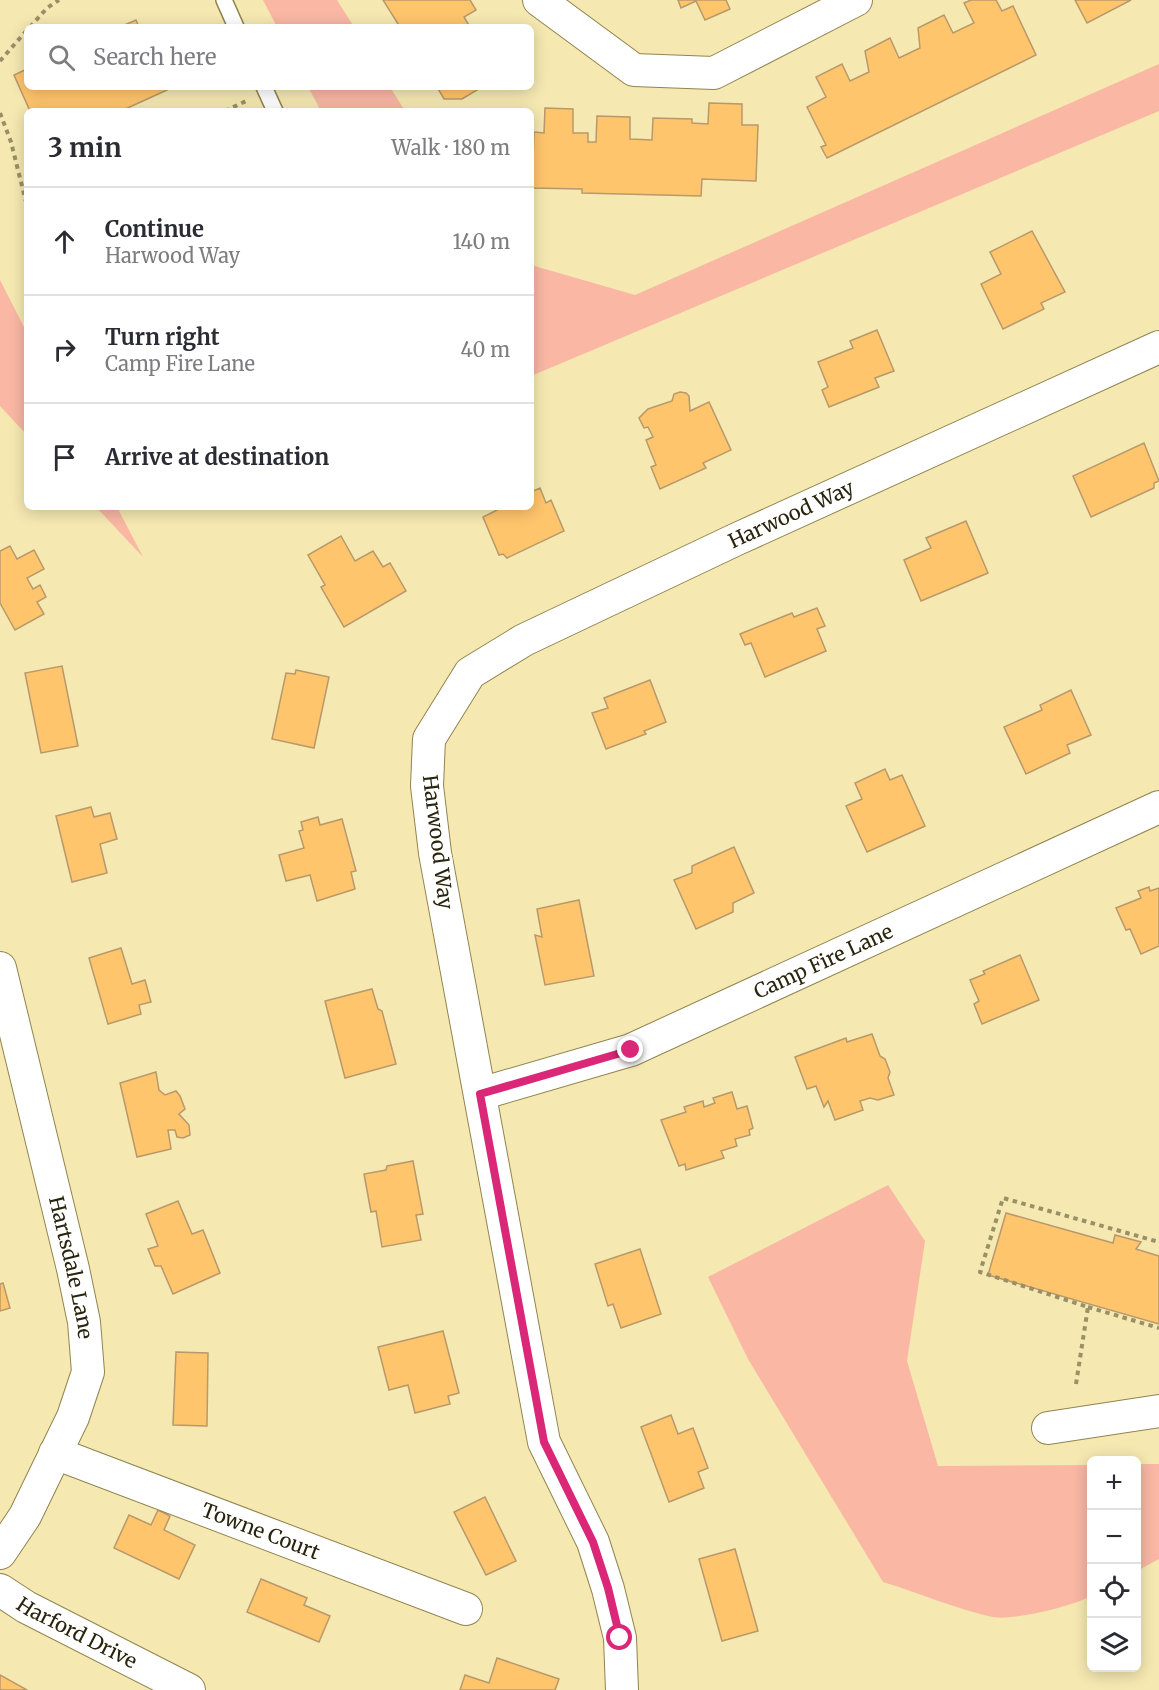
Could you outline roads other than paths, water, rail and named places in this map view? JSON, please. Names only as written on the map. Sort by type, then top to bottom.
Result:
[{"type":"street","points":[[539,0],[634,70],[714,73],[856,0]]},
{"type":"street","name":"Harwood Way","points":[[622,1690],[620,1638],[608,1588],[593,1542],[544,1442],[435,853],[427,786],[429,739],[470,674],[524,640],[737,539],[1159,347]]},
{"type":"street","name":"Camp Fire Lane","points":[[480,1094],[631,1050],[1159,807]]},
{"type":"street","name":"Hartsdale Lane","points":[[0,968],[84,1322],[88,1372],[73,1417],[25,1516],[0,1553]]},
{"type":"street","points":[[1048,1428],[1159,1411]]},
{"type":"street","name":"Towne Court","points":[[55,1453],[466,1609]]},
{"type":"street","name":"Harford Drive","points":[[0,1590],[36,1612],[189,1690]]},
{"type":"lane","points":[[224,0],[235,24]]},
{"type":"lane","points":[[265,90],[274,108]]}]
